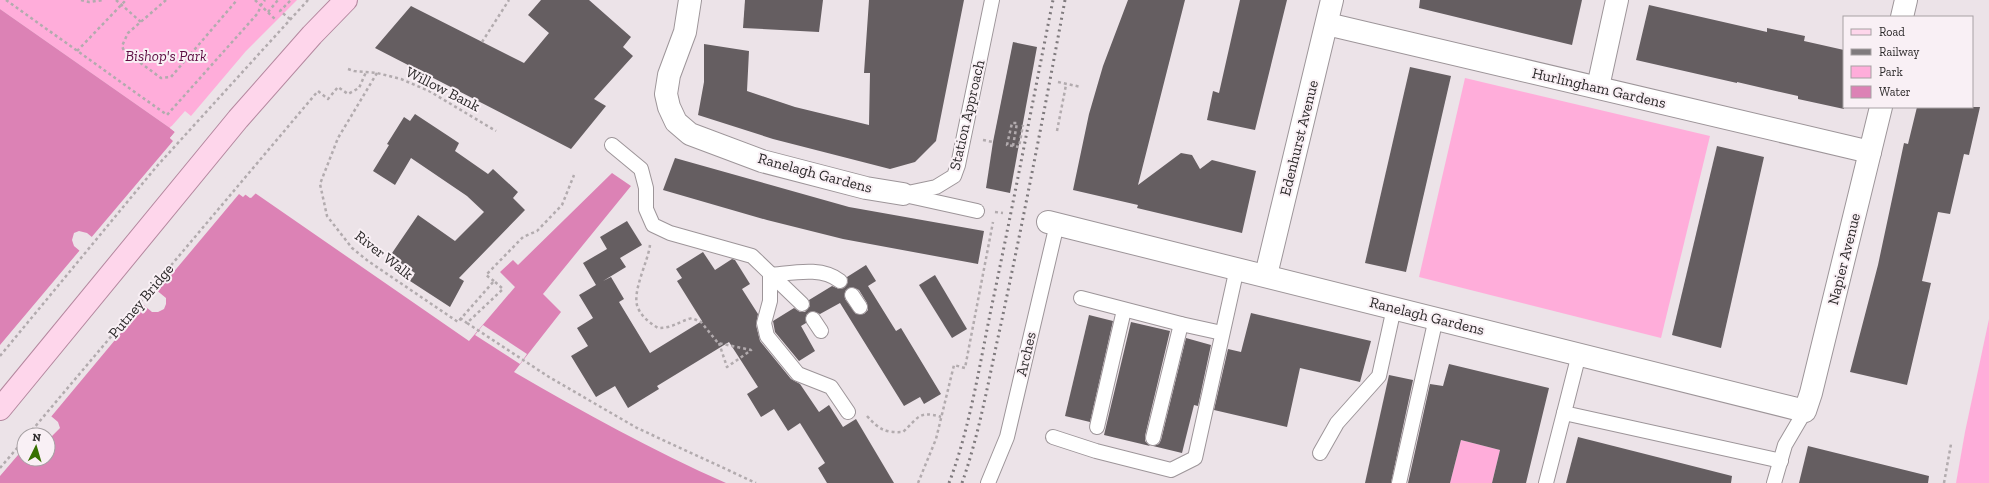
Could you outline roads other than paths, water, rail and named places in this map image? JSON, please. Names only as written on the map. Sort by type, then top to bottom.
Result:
[{"type":"main road","points":[[0,409],[220,140],[312,35],[346,0]]},
{"type":"street","name":"Ranelagh Gardens","points":[[690,0],[684,32],[669,75],[666,94],[669,107],[676,122],[690,134],[762,161],[866,188],[903,194]]},
{"type":"street","name":"Edenhurst Avenue","points":[[1266,275],[1332,0]]},
{"type":"street","points":[[1598,87],[1617,0]]},
{"type":"street","points":[[1902,16],[1906,0]]},
{"type":"street","name":"Hurlingham Gardens","points":[[1327,24],[1870,152]]},
{"type":"street","name":"Napier Avenue","points":[[1804,411],[1811,393],[1881,108]]},
{"type":"street","name":"Ranelagh Gardens","points":[[1053,223],[1266,275],[1804,411]]},
{"type":"lane","name":"Station Approach","points":[[903,194],[936,187],[954,176],[958,165],[992,0]]},
{"type":"lane","points":[[612,145],[641,169],[646,188],[646,208],[653,225],[670,233],[752,256],[770,275],[802,304]]},
{"type":"lane","name":"Ranelagh Gardens","points":[[903,194],[977,211]]},
{"type":"lane","name":"Arches","points":[[988,483],[1007,437],[1053,223]]},
{"type":"lane","points":[[1053,437],[1096,451],[1171,470],[1195,458],[1237,268]]},
{"type":"lane","points":[[770,275],[814,271],[833,275],[840,281]]},
{"type":"lane","points":[[770,275],[770,301],[764,323],[767,336],[798,374],[831,387],[848,412]]},
{"type":"lane","points":[[852,295],[860,307]]},
{"type":"lane","points":[[1081,298],[1124,310],[1222,333]]},
{"type":"lane","points":[[1320,453],[1337,423],[1379,376],[1394,308]]},
{"type":"lane","points":[[1097,427],[1124,310]]},
{"type":"lane","points":[[1399,483],[1436,318]]},
{"type":"lane","points":[[813,319],[821,331]]},
{"type":"lane","points":[[1153,438],[1181,324]]},
{"type":"lane","points":[[1546,483],[1579,354]]},
{"type":"lane","points":[[1774,483],[1785,445],[1804,411]]},
{"type":"lane","points":[[1564,413],[1781,461]]},
{"type":"water","points":[[0,9],[170,128],[175,132],[170,138],[250,198],[255,193],[469,341],[515,287],[500,272],[513,260],[518,265],[612,173],[631,186],[543,294],[561,312],[514,372],[618,430],[672,458],[726,483],[0,483],[0,399],[33,427],[16,427],[16,467],[56,467],[56,432],[60,428],[58,422],[0,373]],"holes":[[[79,231],[87,233],[166,298],[164,309],[158,312],[152,312],[74,246],[72,240],[74,233]]]},
{"type":"railway","points":[[949,483],[957,461],[974,393],[1053,0]]},
{"type":"railway","points":[[962,483],[979,424],[1001,324],[1065,0]]},
{"type":"park label","name":"Bishop's Park","points":[[166,56]]}]
